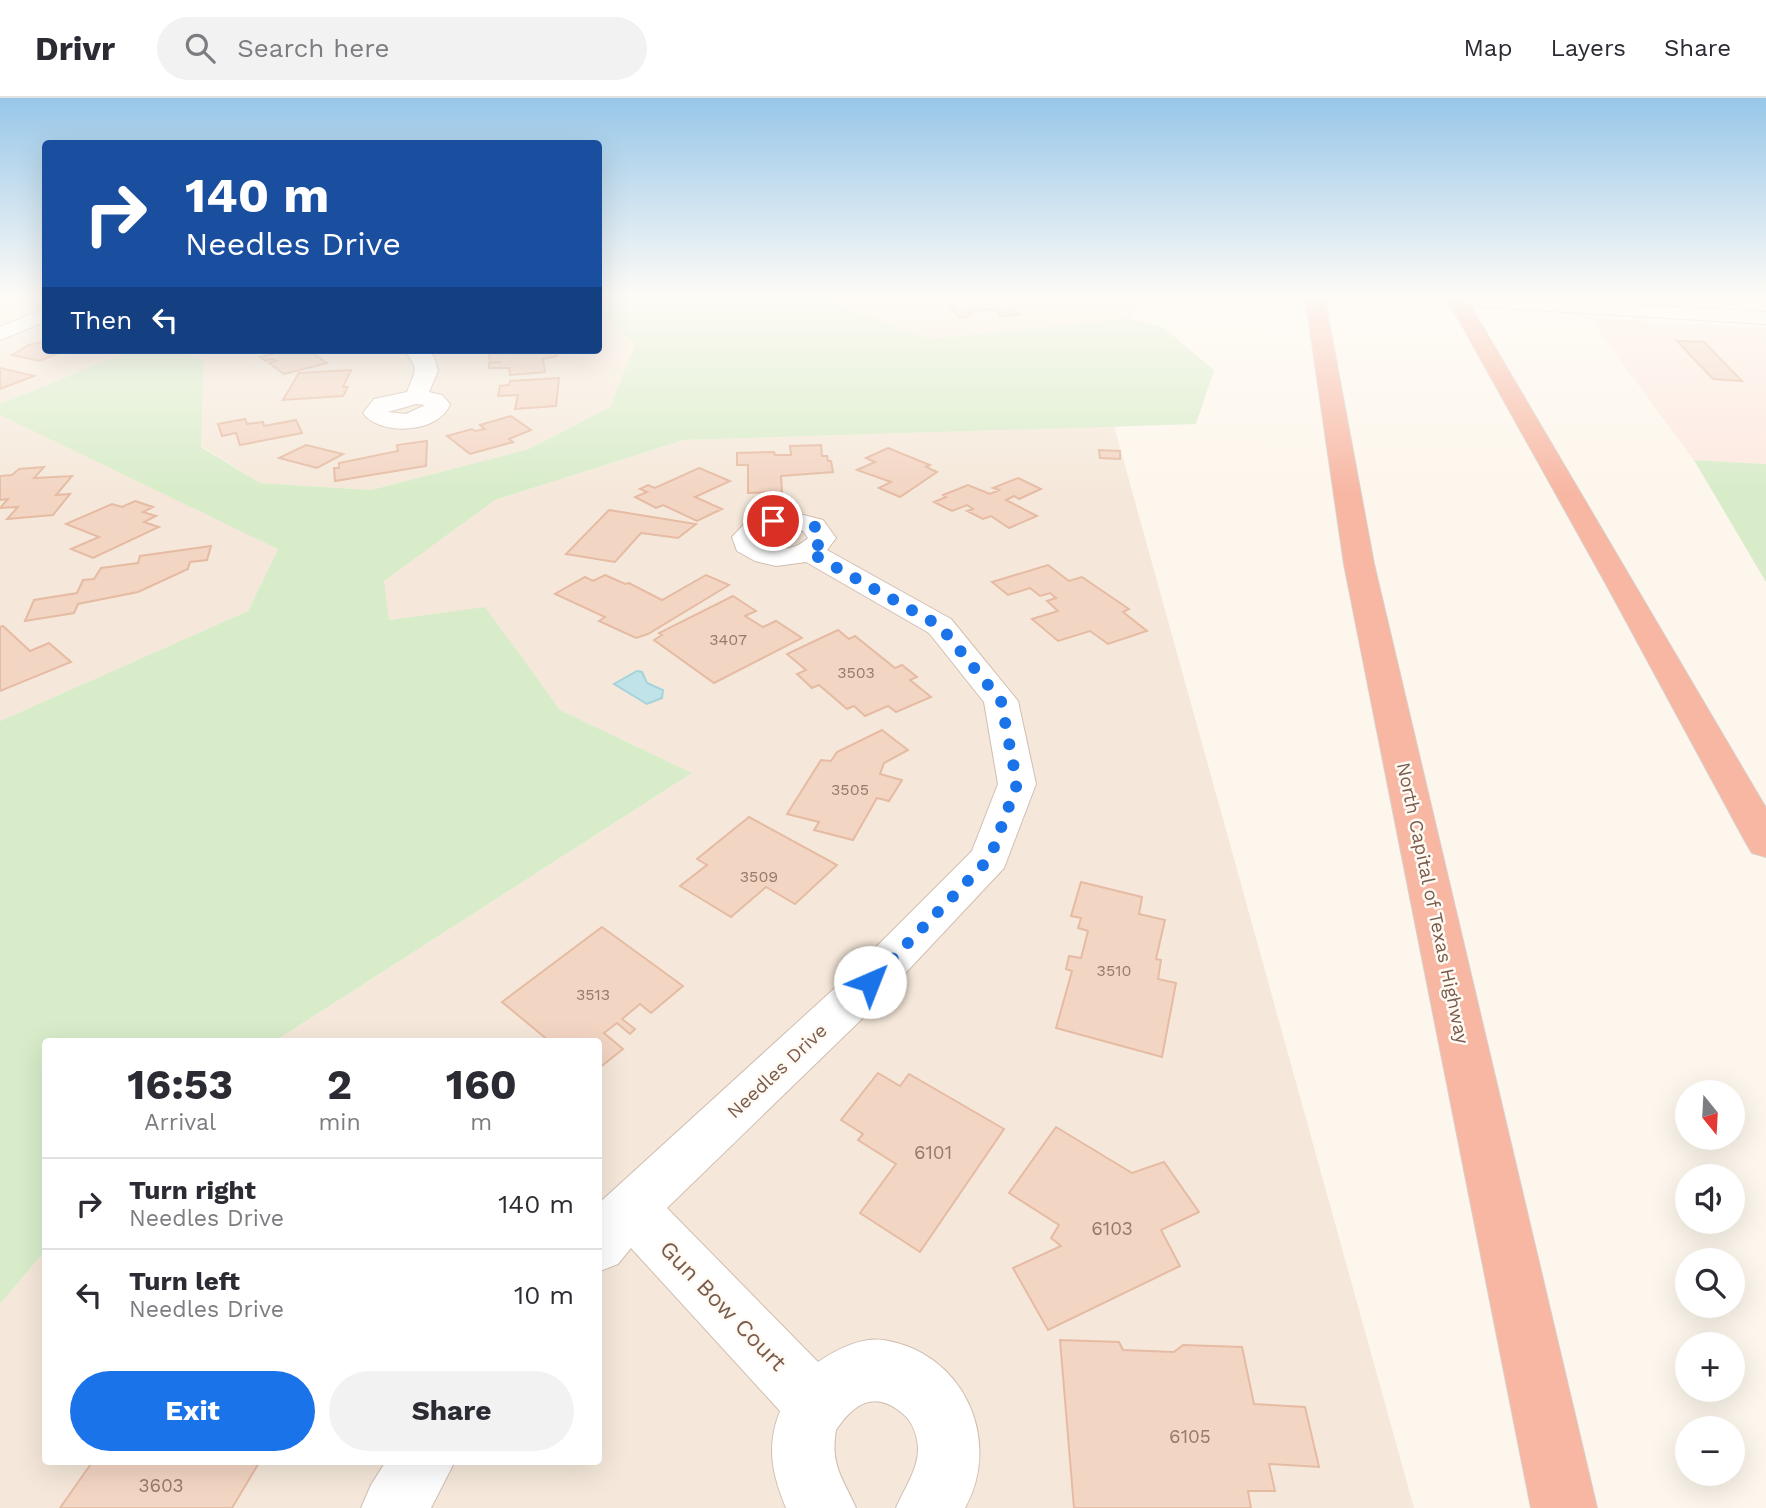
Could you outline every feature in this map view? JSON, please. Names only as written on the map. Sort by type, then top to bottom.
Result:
[{"type":"highway","name":"North Capital of Texas Highway","points":[[1325,361],[1362,577],[1564,1508]]},
{"type":"highway","points":[[1492,361],[1621,583],[1766,843]]},
{"type":"street","points":[[416,397],[427,371],[424,361]]},
{"type":"street","name":"Needles Drive","points":[[614,1226],[852,1000],[990,858],[1017,784],[1001,701],[940,626],[809,552]]},
{"type":"street","name":"Gun Bow Court","points":[[614,1226],[816,1404]]},
{"type":"street","points":[[822,1508],[811,1495],[802,1465],[804,1433],[816,1404],[837,1382],[863,1371],[891,1371],[916,1383],[937,1404],[949,1433],[950,1464],[940,1495],[929,1508]]},
{"type":"street","points":[[394,1508],[421,1465]]},
{"type":"shaded area","points":[[0,361],[106,361],[0,404]]},
{"type":"shaded area","points":[[204,361],[628,361],[610,407],[529,449],[371,490],[260,483],[201,446]]},
{"type":"shaded area","points":[[1621,361],[1766,361],[1766,464],[1694,460]]},
{"type":"shaded area","points":[[0,415],[278,548],[248,611],[0,721]]},
{"type":"shaded area","points":[[1114,426],[1414,1508],[0,1508],[0,1304],[42,1255],[42,1465],[602,1465],[602,1038],[280,1038],[692,773],[560,710],[485,608],[389,620],[383,581],[495,500],[684,440]]},
{"type":"green space","points":[[106,361],[204,361],[201,447],[260,483],[371,490],[529,449],[610,407],[628,361],[1203,361],[1214,370],[1196,424],[684,440],[495,500],[384,581],[389,620],[485,607],[560,710],[692,773],[280,1038],[42,1038],[42,1255],[0,1304],[0,721],[248,611],[278,549],[0,415],[0,404]]},
{"type":"green space","points":[[1694,460],[1766,464],[1766,582]]},
{"type":"water","points":[[637,671],[642,672],[647,683],[663,690],[662,698],[647,704],[614,684]]},
{"type":"building","points":[[543,361],[545,372],[510,375],[509,368],[489,368],[489,363],[502,362],[490,362]]},
{"type":"building","points":[[1696,361],[1722,361],[1742,381],[1713,379]]},
{"type":"building","points":[[269,363],[327,363],[284,374]]},
{"type":"building","points":[[0,368],[34,376],[0,389]]},
{"type":"building","points":[[351,370],[343,387],[348,387],[343,396],[283,400],[299,373]]},
{"type":"building","points":[[559,378],[556,406],[515,409],[518,395],[498,396],[500,386],[509,385],[510,381]]},
{"type":"building","points":[[511,416],[531,430],[509,439],[513,442],[470,454],[447,436],[472,429],[485,429],[480,425]]},
{"type":"building","points":[[245,419],[247,424],[263,422],[264,426],[296,420],[302,433],[240,445],[236,433],[222,436],[218,424]]},
{"type":"building","points":[[427,441],[426,466],[335,481],[334,468],[339,468],[339,463],[398,451],[397,445]]},
{"type":"building","points":[[306,445],[343,454],[317,468],[279,458]]},
{"type":"building","points":[[821,445],[822,456],[827,456],[828,461],[831,461],[833,472],[781,476],[782,492],[748,493],[748,465],[737,465],[737,453],[774,452],[775,455],[791,455],[790,446]]},
{"type":"building","points":[[888,448],[930,465],[926,467],[937,472],[900,497],[879,488],[891,482],[857,470],[875,462],[866,458]]},
{"type":"building","points":[[1099,450],[1120,451],[1120,459],[1100,458]]},
{"type":"building","points":[[44,467],[34,478],[72,476],[56,495],[70,494],[53,515],[7,519],[18,507],[0,508],[8,499],[0,500],[0,476],[12,475],[19,469]]},
{"type":"building","points":[[699,468],[730,481],[695,497],[722,509],[697,521],[663,505],[656,508],[635,497],[647,492],[640,489],[648,485],[655,488]]},
{"type":"building","points":[[1018,478],[1041,489],[1019,499],[1014,496],[1006,500],[1037,516],[1009,528],[991,516],[983,519],[967,511],[973,509],[967,505],[952,511],[934,502],[946,497],[943,495],[968,485],[990,494],[999,490],[993,488]]},
{"type":"building","points":[[135,501],[153,507],[143,512],[156,516],[144,522],[159,527],[93,558],[71,549],[99,537],[66,524],[112,504],[122,507]]},
{"type":"building","points":[[609,510],[696,524],[678,538],[641,533],[615,562],[566,554]]},
{"type":"building","points":[[211,546],[207,560],[190,562],[188,569],[138,592],[78,604],[74,613],[25,621],[34,600],[77,593],[83,580],[94,579],[101,568],[138,563],[140,556]]},
{"type":"building","points":[[1048,565],[1069,581],[1082,577],[1129,609],[1123,612],[1147,631],[1108,644],[1090,631],[1058,641],[1032,619],[1058,611],[1047,601],[1056,598],[1050,593],[1040,596],[1030,588],[1008,595],[992,582]]},
{"type":"building","points":[[605,575],[625,584],[629,583],[662,600],[706,575],[729,585],[648,634],[636,638],[599,621],[605,617],[555,594],[585,577],[593,581]]},
{"type":"building","points":[[733,596],[756,611],[745,616],[763,627],[776,621],[802,638],[714,683],[654,640],[662,635],[659,633]]},
{"type":"building","points":[[3,626],[30,651],[49,643],[71,662],[0,691],[0,627]]},
{"type":"building","points":[[838,630],[849,639],[855,636],[895,668],[902,665],[917,677],[910,680],[931,697],[896,712],[888,706],[865,716],[854,706],[847,709],[819,685],[812,688],[797,674],[806,670],[787,654]]},
{"type":"building","points":[[882,730],[908,750],[884,763],[880,774],[902,780],[889,801],[877,798],[853,840],[814,830],[819,822],[787,814],[821,760],[831,761],[837,752]]},
{"type":"building","points":[[749,817],[837,865],[795,904],[766,887],[731,917],[680,886],[707,865],[697,859]]},
{"type":"building","points":[[1081,882],[1142,897],[1139,914],[1165,920],[1156,959],[1161,960],[1158,979],[1176,983],[1162,1057],[1056,1028],[1072,971],[1066,969],[1069,956],[1081,958],[1088,931],[1078,928],[1081,918],[1071,916]]},
{"type":"building","points":[[602,927],[683,986],[651,1013],[640,1004],[622,1019],[635,1029],[630,1034],[617,1023],[604,1033],[623,1049],[602,1066],[602,1038],[545,1038],[502,1002]]},
{"type":"building","points":[[878,1073],[900,1086],[909,1074],[1004,1129],[920,1252],[860,1213],[896,1164],[858,1140],[863,1134],[841,1120]]},
{"type":"building","points":[[1056,1127],[1132,1173],[1164,1162],[1199,1212],[1161,1230],[1180,1266],[1048,1330],[1013,1268],[1061,1246],[1051,1238],[1059,1225],[1009,1193]]},
{"type":"building","points":[[1060,1340],[1119,1342],[1123,1350],[1174,1352],[1183,1345],[1242,1347],[1254,1404],[1305,1407],[1319,1467],[1269,1464],[1275,1491],[1248,1491],[1251,1508],[1074,1508]]},
{"type":"building","points":[[90,1465],[258,1465],[232,1508],[60,1508]]},
{"type":"route","points":[[773,521],[788,519],[813,525],[820,531],[822,538],[809,552],[940,626],[1001,701],[1017,784],[990,858],[870,982]]}]
